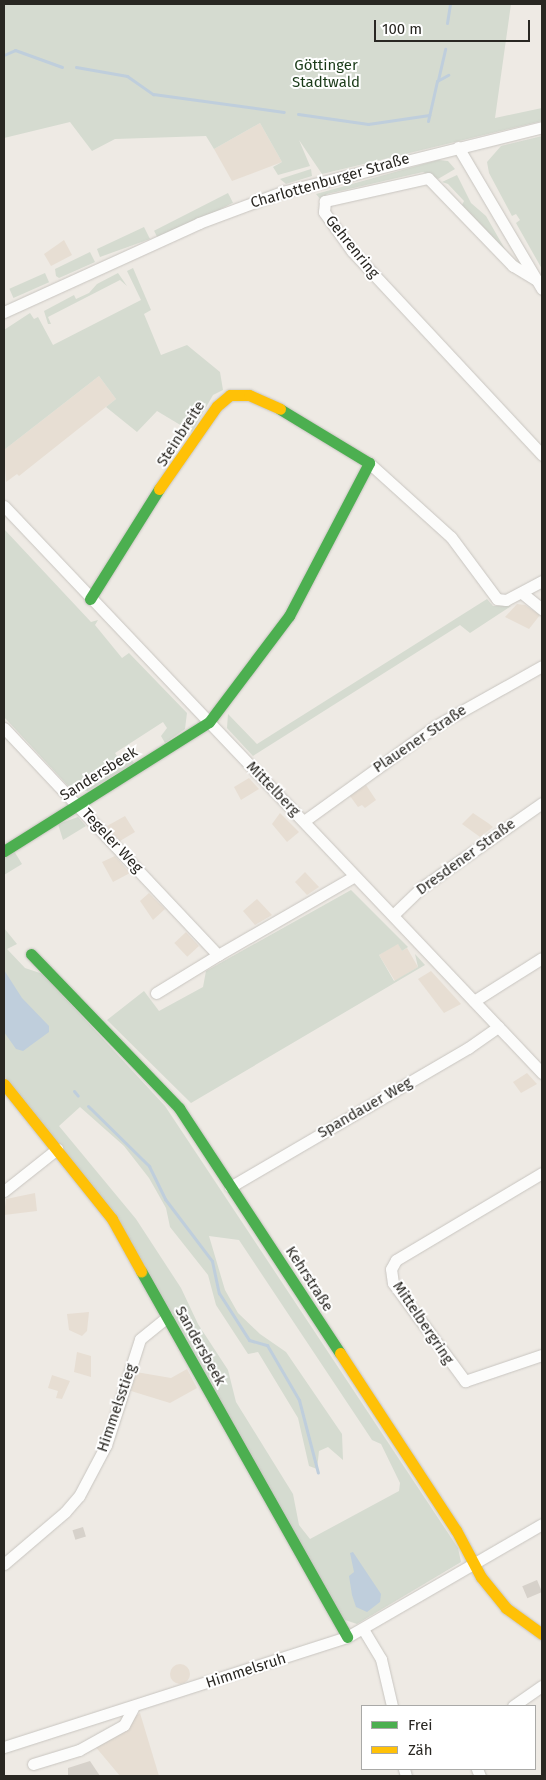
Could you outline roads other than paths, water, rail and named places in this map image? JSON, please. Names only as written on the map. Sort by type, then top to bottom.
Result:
[{"type":"street","name":"Charlottenburger Straße","points":[[4,312],[240,207],[318,181],[542,127]]},
{"type":"street","name":"Gehrenring","points":[[458,147],[491,206],[542,289]]},
{"type":"street","name":"Gehrenring","points":[[535,279],[513,266],[428,178],[325,201],[324,212],[352,252],[542,455]]},
{"type":"street","name":"Charlottenburger Straße","points":[[4,316],[16,308]]},
{"type":"street","name":"Steinbreite","points":[[90,599],[114,556],[217,406],[230,396],[249,395],[302,419],[369,464],[451,537],[497,599],[506,600],[522,593]]},
{"type":"street","points":[[209,722],[290,616],[369,464]]},
{"type":"street","name":"Mittelberg","points":[[4,506],[90,599],[304,821],[542,1073]]},
{"type":"street","points":[[542,581],[522,593],[542,609]]},
{"type":"street","name":"Plauener Straße","points":[[304,821],[437,725],[542,666]]},
{"type":"street","name":"Sandersbeek","points":[[4,851],[209,722]]},
{"type":"street","name":"Tegeler Weg","points":[[4,728],[218,956]]},
{"type":"street","name":"Dresdener Straße","points":[[393,915],[421,888],[542,803]]},
{"type":"street","points":[[156,992],[355,876]]},
{"type":"street","name":"Kehrstraße","points":[[31,954],[172,1099],[456,1530],[474,1564],[506,1608],[542,1634]]},
{"type":"street","points":[[474,1001],[542,958]]},
{"type":"street","name":"Spandauer Weg","points":[[230,1187],[468,1048],[498,1027]]},
{"type":"street","name":"Sandersbeek","points":[[4,1084],[109,1215],[346,1637]]},
{"type":"street","points":[[4,1191],[57,1149]]},
{"type":"street","name":"Mittelbergring","points":[[542,1173],[396,1260],[391,1269],[394,1283],[404,1299],[465,1381],[542,1355]]},
{"type":"street","name":"Himmelsstieg","points":[[4,1564],[65,1512],[79,1496],[106,1445],[140,1339],[167,1317]]},
{"type":"street","name":"Himmelsruh","points":[[4,1747],[133,1708],[346,1637],[363,1629],[542,1524]]},
{"type":"street","points":[[363,1629],[381,1658],[392,1705]]},
{"type":"street","points":[[514,1705],[542,1686]]},
{"type":"street","points":[[33,1764],[79,1750],[124,1725],[133,1708]]},
{"type":"water","points":[[4,970],[22,998],[49,1026],[49,1032],[23,1051],[16,1049],[4,1032]]},
{"type":"water","points":[[353,1552],[381,1594],[380,1602],[367,1612],[356,1607],[352,1595],[349,1576],[354,1572],[350,1553]]},
{"type":"waterway","points":[[447,23],[450,4]]},
{"type":"waterway","points":[[438,80],[445,49]]},
{"type":"waterway","points":[[4,55],[15,50],[62,67]]},
{"type":"waterway","points":[[76,67],[127,76],[153,94],[284,112]]},
{"type":"waterway","points":[[428,121],[437,81],[448,75]]},
{"type":"waterway","points":[[298,114],[368,124],[429,115]]},
{"type":"waterway","points":[[74,1091],[78,1096]]},
{"type":"waterway","points":[[88,1106],[149,1166],[165,1199],[212,1261],[219,1293],[249,1340],[267,1345],[299,1400],[318,1473]]},
{"type":"park label","name":"Göttinger Stadtwald","points":[[326,74]]}]
